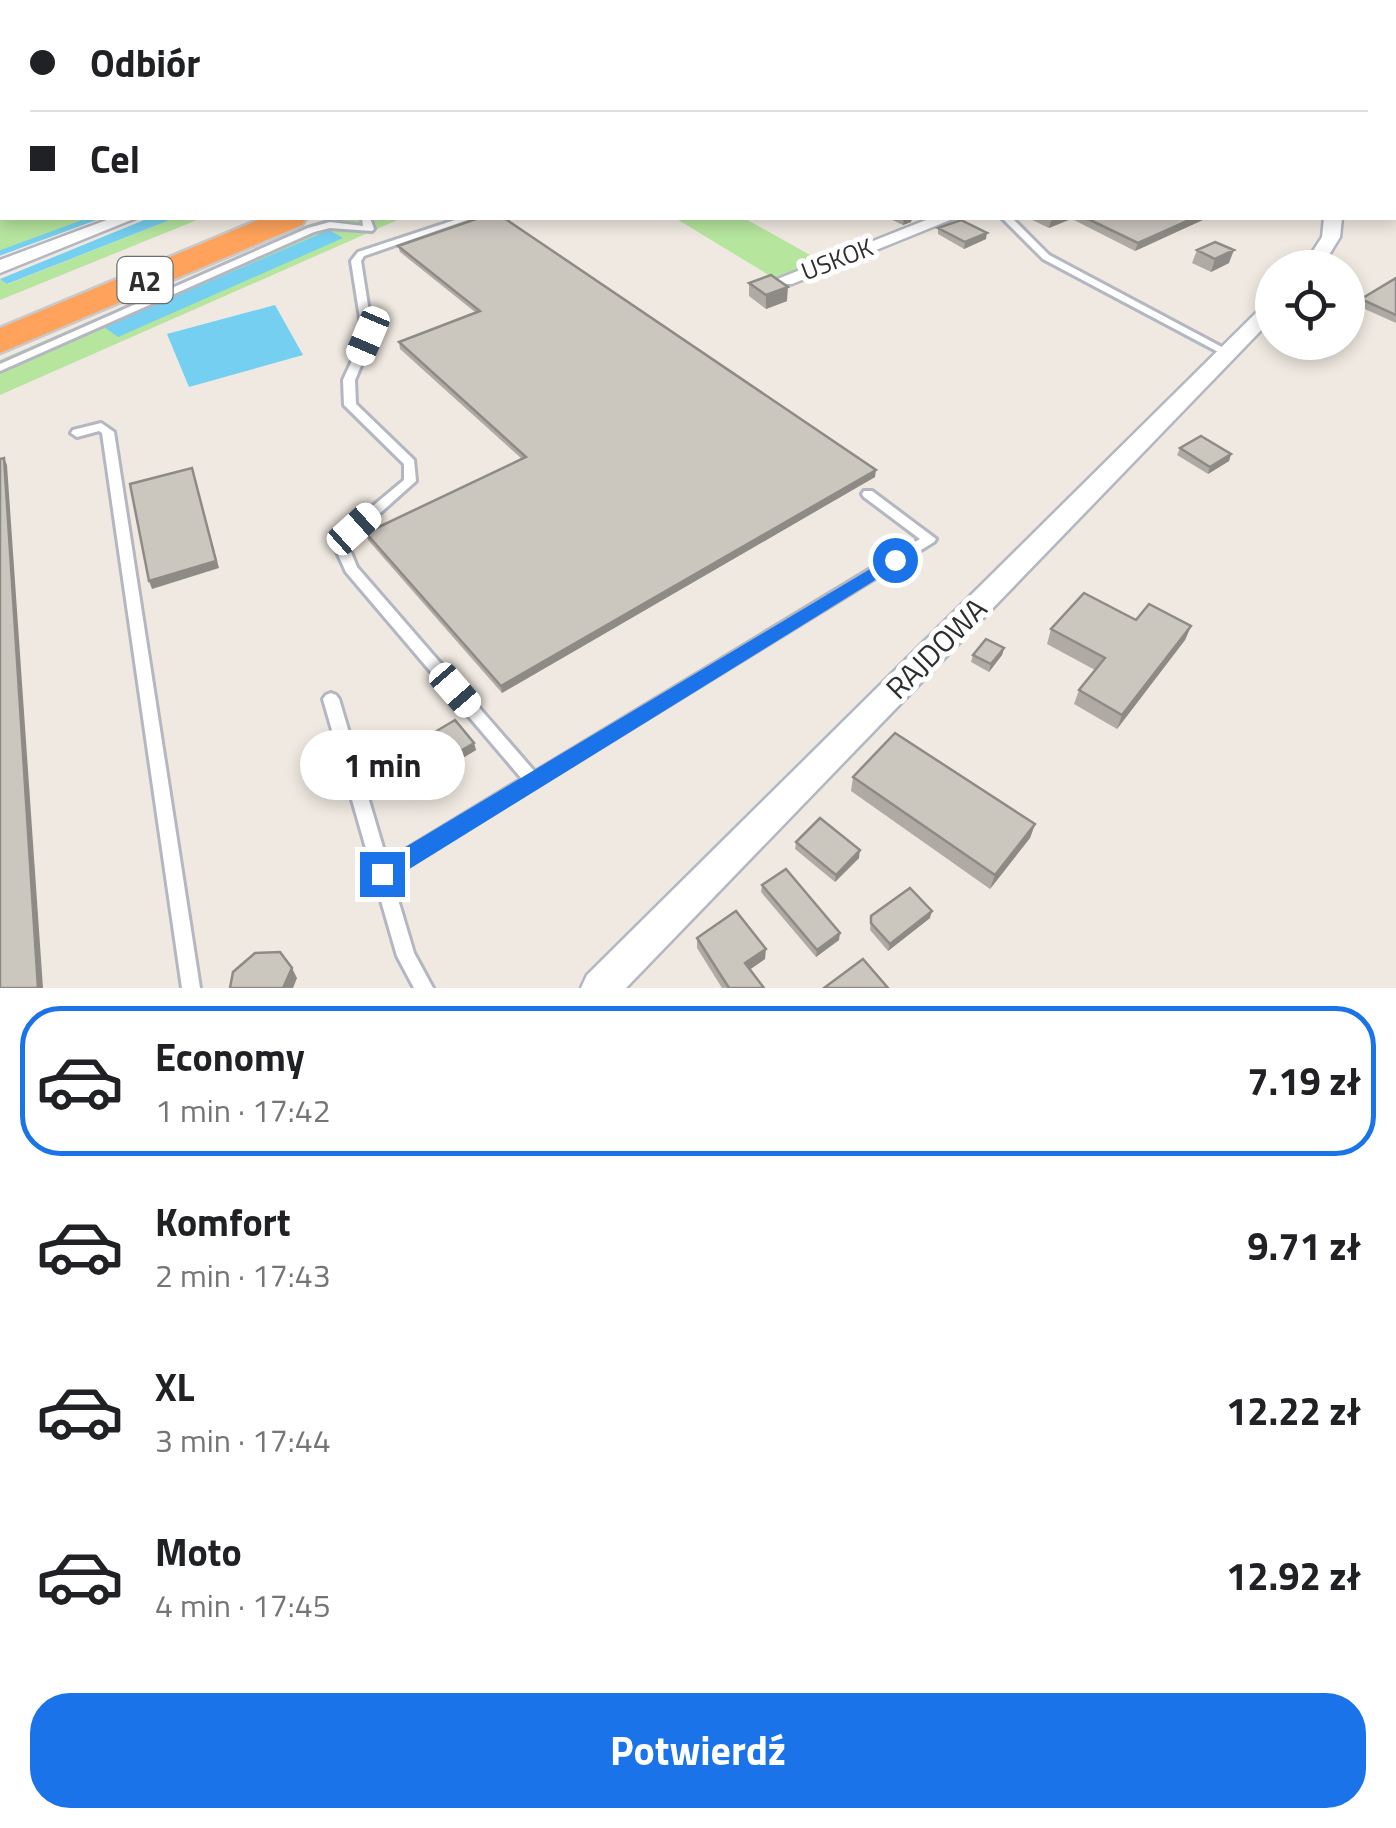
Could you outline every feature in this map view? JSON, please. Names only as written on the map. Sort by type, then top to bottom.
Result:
[{"type":"highway","points":[[0,316],[230,220]]},
{"type":"highway","name":"A2","points":[[0,342],[285,220]]},
{"type":"street","points":[[0,267],[122,220]]},
{"type":"street","name":"USKOK","points":[[784,280],[941,220]]},
{"type":"street","points":[[1323,250],[1331,238],[1333,220]]},
{"type":"street","name":"RAJDOWA","points":[[600,988],[1255,326]]},
{"type":"lane","points":[[0,368],[311,230],[330,225],[369,228],[367,220]]},
{"type":"lane","points":[[462,220],[362,254],[356,261],[368,336],[346,393],[350,405],[410,463],[410,482],[354,529],[342,550],[351,569],[532,781]]},
{"type":"lane","points":[[1008,220],[1046,257],[1228,354]]},
{"type":"lane","points":[[77,433],[100,427],[108,432],[191,988]]},
{"type":"lane","points":[[382,874],[929,540],[868,494]]},
{"type":"lane","points":[[332,699],[406,956],[424,988]]},
{"type":"green space","points":[[0,220],[88,220],[0,252]]},
{"type":"green space","points":[[170,220],[197,220],[0,300],[0,279],[8,284]]},
{"type":"green space","points":[[323,220],[397,220],[0,395],[0,360]]},
{"type":"green space","points":[[678,220],[748,220],[819,260],[777,280]]},
{"type":"water","points":[[144,220],[170,220],[7,284],[0,279]]},
{"type":"water","points":[[329,230],[343,238],[118,337],[104,327]]},
{"type":"water","points":[[275,305],[303,355],[189,387],[167,334]]},
{"type":"building","points":[[473,220],[507,220],[876,470],[501,686],[366,533],[526,457],[399,342],[480,311],[398,246]]},
{"type":"building","points":[[961,220],[987,233],[965,242],[938,228]]},
{"type":"building","points":[[1090,220],[1190,220],[1138,243]]},
{"type":"building","points":[[1215,242],[1234,250],[1215,259],[1197,250]]},
{"type":"building","points":[[771,275],[788,287],[766,295],[749,283]]},
{"type":"building","points":[[1396,278],[1396,315],[1365,301],[1365,297]]},
{"type":"building","points":[[1201,436],[1231,454],[1210,467],[1180,448]]},
{"type":"building","points":[[4,458],[38,988],[0,988],[0,459]]},
{"type":"building","points":[[192,468],[216,561],[149,581],[130,484]]},
{"type":"building","points":[[1084,593],[1136,620],[1149,604],[1191,626],[1122,715],[1079,690],[1105,658],[1051,629]]},
{"type":"building","points":[[986,639],[1004,648],[991,664],[973,655]]},
{"type":"building","points":[[455,720],[474,743],[442,762],[423,739]]},
{"type":"building","points":[[895,733],[1035,824],[995,875],[853,777]]},
{"type":"building","points":[[820,818],[860,850],[836,875],[796,842]]},
{"type":"building","points":[[786,869],[840,933],[817,950],[762,885]]},
{"type":"building","points":[[910,888],[932,911],[890,944],[871,923],[871,916]]},
{"type":"building","points":[[736,911],[766,949],[745,963],[764,988],[729,988],[697,938]]},
{"type":"building","points":[[280,952],[292,968],[283,988],[230,988],[233,972],[255,953]]},
{"type":"building","points":[[863,959],[888,988],[824,988]]},
{"type":"waterway","points":[[0,253],[90,220]]},
{"type":"route","points":[[382,874],[895,560]]}]
